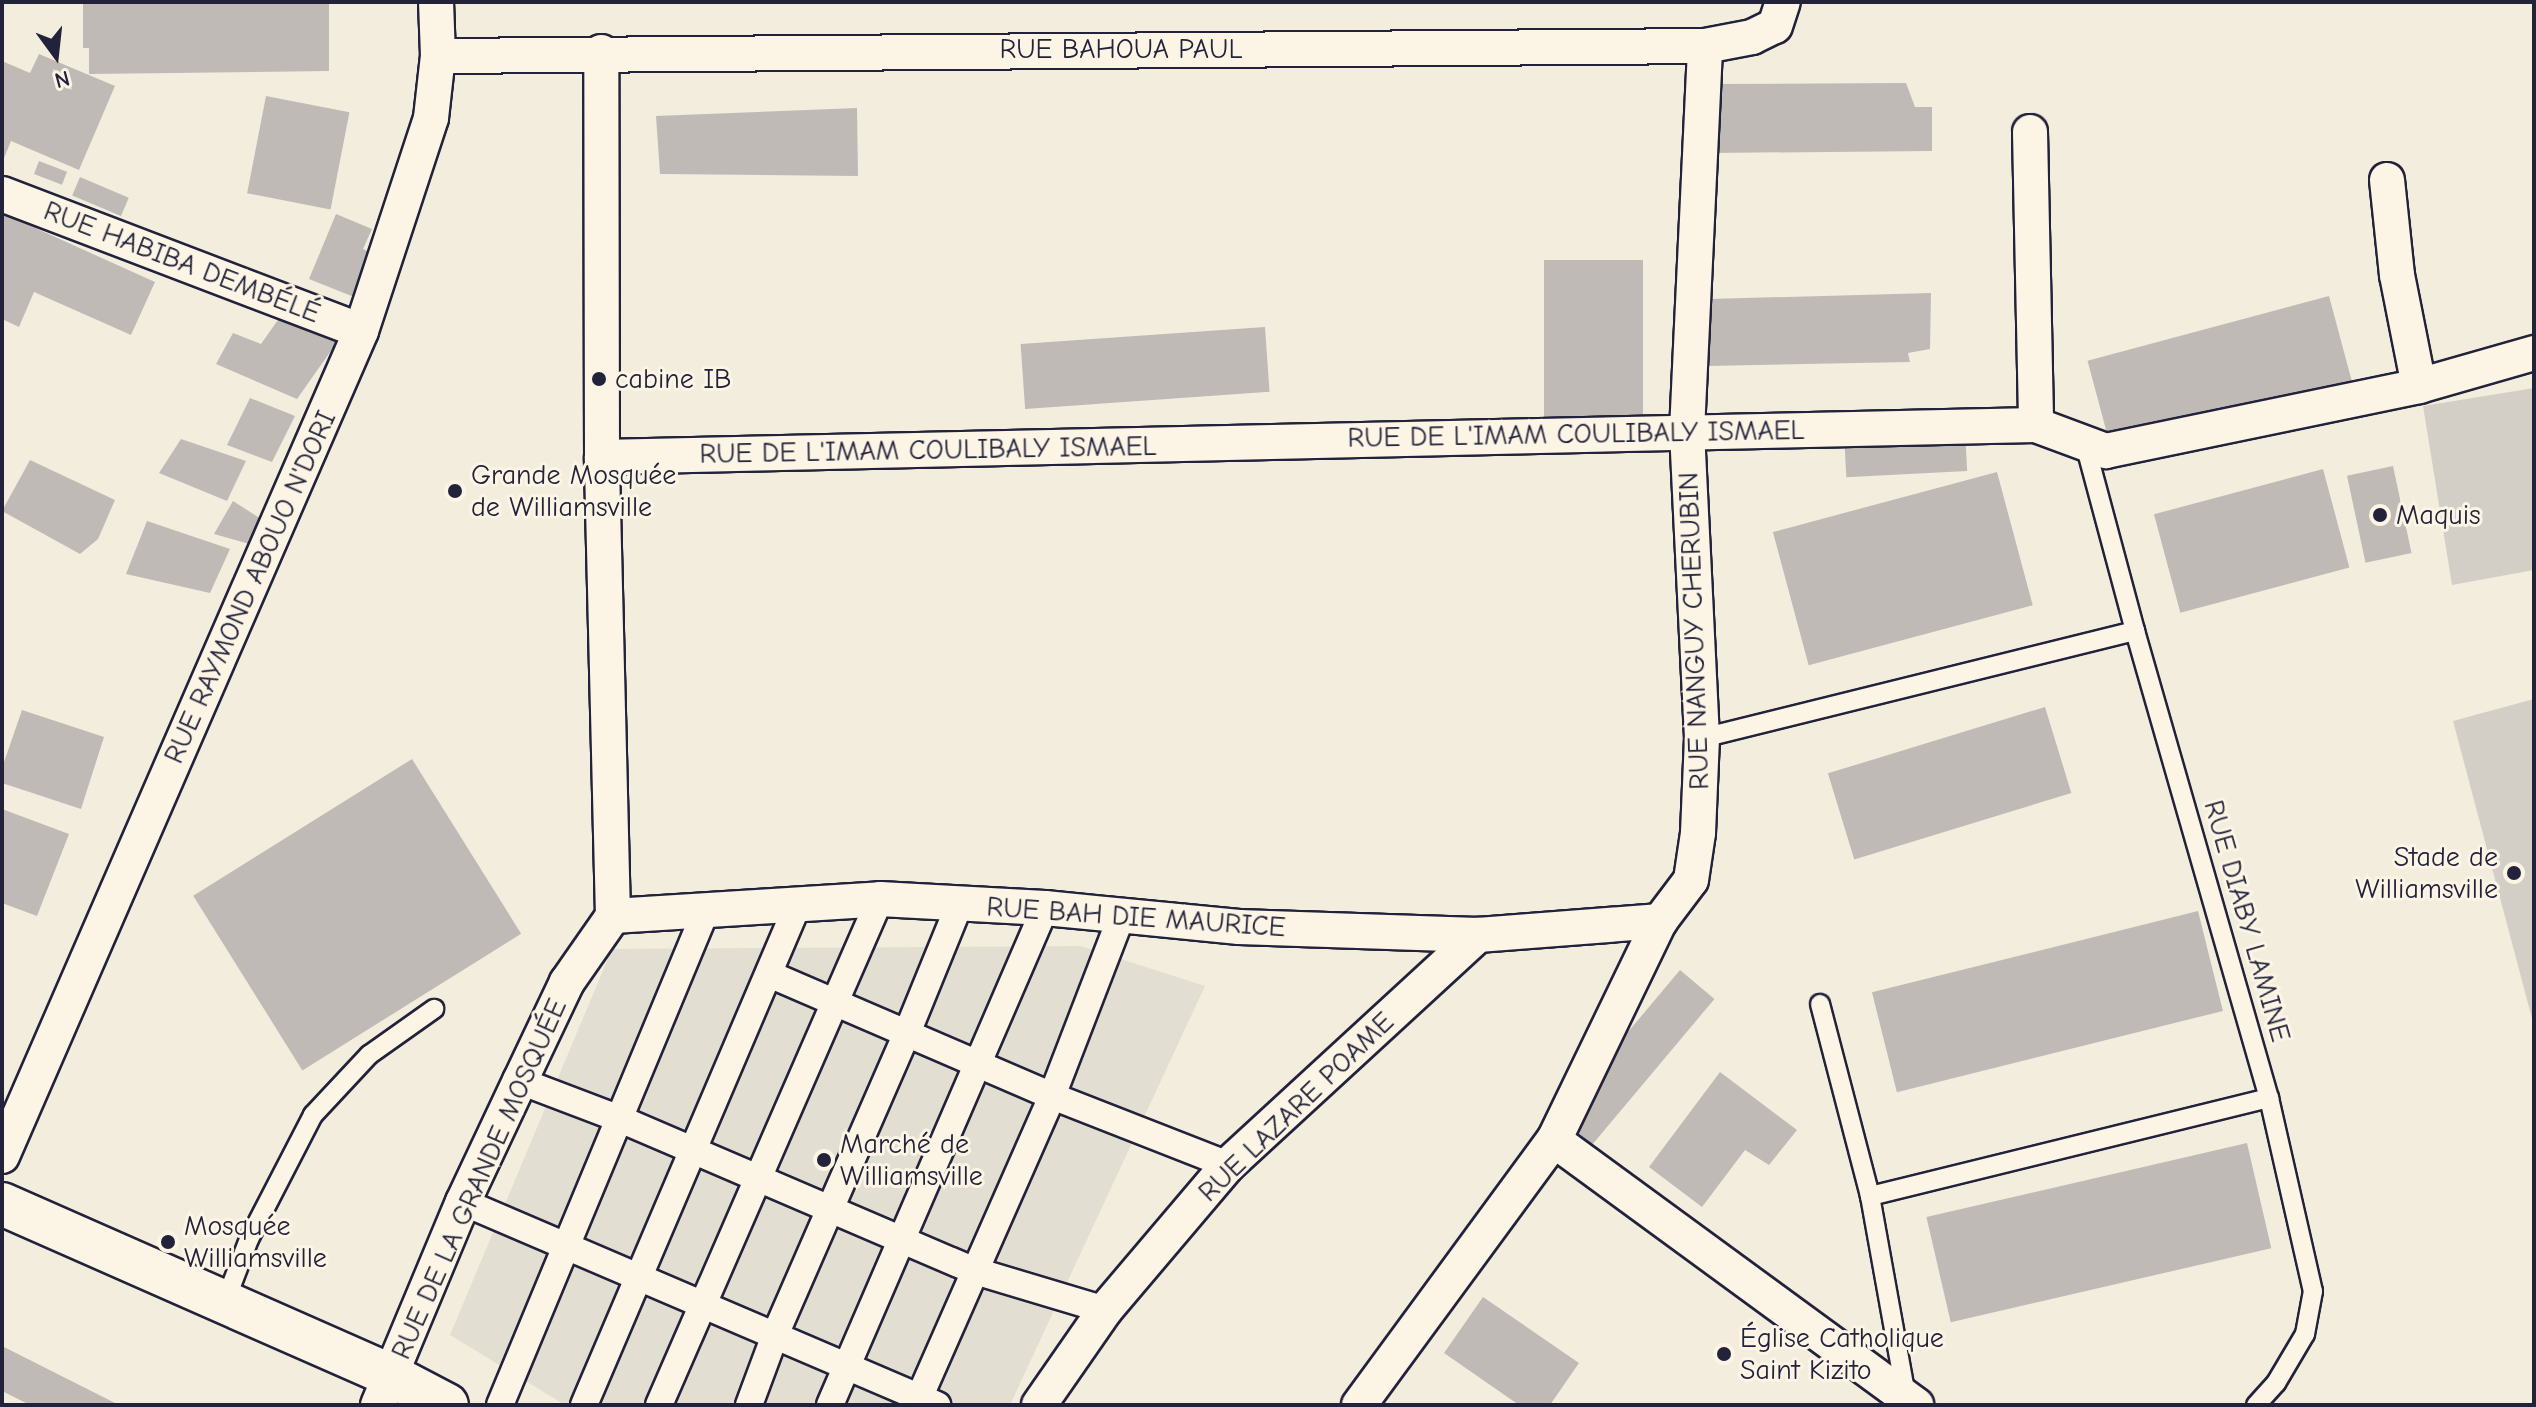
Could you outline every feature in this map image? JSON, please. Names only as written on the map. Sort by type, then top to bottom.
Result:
[{"type":"street","name":"RUE RAYMOND ABOUO N'DORI","points":[[2,1156],[361,331],[431,118],[438,56],[436,2]]},
{"type":"street","name":"RUE BAHOUA PAUL","points":[[438,56],[601,52],[1705,46],[1752,37],[1775,26],[1783,2]]},
{"type":"street","name":"RUE NANGUY CHERUBIN","points":[[1359,1405],[1554,1140],[1660,921],[1691,880],[1698,833],[1702,738],[1687,431],[1705,46]]},
{"type":"street","points":[[601,52],[602,457],[613,916]]},
{"type":"street","points":[[2030,132],[2036,425]]},
{"type":"street","points":[[2387,180],[2397,275],[2419,386]]},
{"type":"street","name":"RUE HABIBA DEMBÉLÉ","points":[[2,194],[361,331]]},
{"type":"street","name":"RUE DE L'IMAM COULIBALY ISMAEL","points":[[602,457],[2036,425],[2106,451],[2419,386],[2534,353]]},
{"type":"street","points":[[659,1405],[880,899]]},
{"type":"street","name":"RUE BAH DIE MAURICE","points":[[613,916],[880,899],[1045,908],[1239,927],[1478,935],[1660,921]]},
{"type":"street","points":[[749,1405],[775,1335],[907,1033],[960,903]]},
{"type":"street","points":[[584,1405],[798,904]]},
{"type":"street","points":[[830,1405],[1045,908]]},
{"type":"street","points":[[500,1405],[706,910]]},
{"type":"street","points":[[463,1202],[847,1365],[924,1402],[975,1271],[1052,1096],[1122,915]]},
{"type":"street","name":"RUE DE LA GRANDE MOSQUÉE","points":[[385,1390],[463,1202],[567,982],[613,916]]},
{"type":"street","name":"RUE LAZARE POAME","points":[[1039,1405],[1105,1310],[1228,1165],[1478,935]]},
{"type":"street","points":[[769,974],[1052,1096],[1228,1165]]},
{"type":"street","points":[[520,1081],[620,1119],[975,1271],[1105,1310]]},
{"type":"street","points":[[1554,1140],[1912,1401]]},
{"type":"street","points":[[2,1204],[225,1302],[385,1390],[447,1405]]},
{"type":"lane","name":"RUE DIABY LAMINE","points":[[2085,444],[2135,631],[2269,1098],[2313,1291],[2305,1334],[2276,1383],[2256,1405]]},
{"type":"lane","points":[[1702,738],[2135,631]]},
{"type":"lane","points":[[1820,1004],[1870,1196],[1912,1401]]},
{"type":"lane","points":[[225,1302],[249,1239],[313,1115],[369,1055],[434,1009]]},
{"type":"lane","points":[[1870,1196],[2269,1098]]},
{"type":"shaded area","points":[[2534,388],[2534,570],[2452,585],[2423,406]]},
{"type":"shaded area","name":"Stade de Williamsville","points":[[2534,699],[2534,1026],[2453,721]]},
{"type":"shaded area","name":"Marché de Williamsville","points":[[1080,946],[1205,986],[1010,1405],[565,1405],[450,1335],[612,949]]},
{"type":"building","points":[[83,2],[329,2],[329,71],[89,74],[89,48],[83,48]]},
{"type":"building","points":[[39,54],[115,86],[79,170],[11,141],[2,163],[2,61],[30,73]]},
{"type":"building","points":[[1906,83],[1915,107],[1932,107],[1932,151],[1708,153],[1710,84]]},
{"type":"building","points":[[266,96],[349,112],[331,209],[247,193]]},
{"type":"building","points":[[857,108],[858,176],[660,174],[656,116]]},
{"type":"building","points":[[39,161],[67,172],[62,185],[34,174]]},
{"type":"building","points":[[80,177],[129,198],[121,216],[72,195]]},
{"type":"building","points":[[2,213],[155,282],[131,335],[34,292],[19,327],[2,319]]},
{"type":"building","points":[[336,214],[372,229],[363,249],[383,258],[364,301],[309,279]]},
{"type":"building","points":[[1544,260],[1643,260],[1643,426],[1544,426]]},
{"type":"building","points":[[1931,293],[1930,349],[1908,353],[1910,362],[1708,366],[1709,299]]},
{"type":"building","points":[[2329,296],[2352,381],[2110,446],[2088,361]]},
{"type":"building","points":[[280,317],[340,338],[297,399],[216,364],[233,333],[261,344]]},
{"type":"building","points":[[1265,327],[1270,392],[1025,409],[1021,344]]},
{"type":"building","points":[[250,398],[295,416],[272,462],[227,445]]},
{"type":"building","points":[[1965,430],[1967,471],[1846,477],[1844,436]]},
{"type":"building","points":[[181,439],[246,461],[227,501],[159,473]]},
{"type":"building","points":[[30,460],[115,500],[98,539],[80,554],[2,511]]},
{"type":"building","name":"Maquis","points":[[2393,466],[2412,553],[2366,563],[2347,476]]},
{"type":"building","points":[[2323,469],[2349,568],[2180,613],[2154,514]]},
{"type":"building","points":[[1997,472],[2033,605],[1809,665],[1773,532]]},
{"type":"building","points":[[233,501],[264,521],[253,545],[214,534]]},
{"type":"building","points":[[147,521],[230,549],[210,593],[126,574]]},
{"type":"building","points":[[2045,707],[2071,793],[1854,859],[1828,773]]},
{"type":"building","points":[[22,710],[104,737],[81,809],[2,783],[2,768]]},
{"type":"building","points":[[412,759],[521,934],[302,1070],[193,896]]},
{"type":"building","points":[[2,809],[69,834],[37,916],[2,903]]},
{"type":"building","points":[[2198,911],[2223,1011],[1897,1092],[1872,992]]},
{"type":"building","points":[[1680,970],[1714,999],[1592,1144],[1558,1116]]},
{"type":"building","points":[[1720,1072],[1797,1130],[1769,1165],[1745,1150],[1702,1207],[1649,1167]]},
{"type":"building","points":[[2247,1143],[2271,1248],[1951,1322],[1926,1217]]},
{"type":"building","points":[[1483,1297],[1579,1363],[1550,1405],[1519,1405],[1444,1353]]},
{"type":"building","points":[[2,1346],[119,1405],[30,1405],[2,1391]]},
{"type":"place","name":"cabine IB","points":[[599,379]]},
{"type":"place","name":"Grande Mosquée de Williamsville","points":[[455,491]]},
{"type":"place","name":"Maquis","points":[[2380,515]]},
{"type":"place","name":"Stade de Williamsville","points":[[2514,873]]},
{"type":"place","name":"Marché de Williamsville","points":[[824,1160]]},
{"type":"place","name":"Mosquée Williamsville","points":[[168,1242]]},
{"type":"place","name":"Église Catholique Saint Kizito","points":[[1724,1354]]}]
